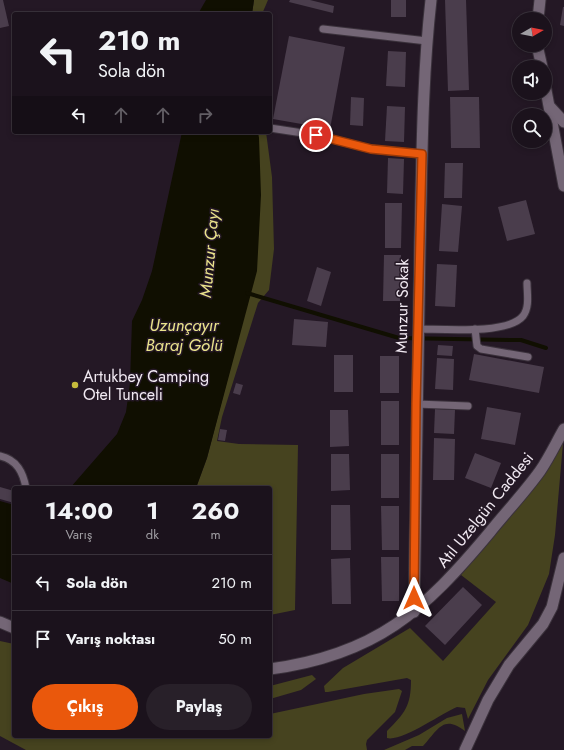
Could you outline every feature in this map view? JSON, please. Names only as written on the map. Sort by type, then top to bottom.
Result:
[{"type":"street","name":"Munzur Sokak","points":[[414,612],[416,404],[422,154],[427,41],[431,0]]},
{"type":"street","points":[[539,12],[540,0]]},
{"type":"street","points":[[548,100],[564,186]]},
{"type":"street","points":[[549,107],[564,122]]},
{"type":"street","name":"Atıl Uzelgün Caddesi","points":[[272,669],[300,664],[336,655],[367,641],[414,612],[455,573],[540,471],[564,429]]},
{"type":"street","points":[[465,750],[492,694],[509,665],[546,618],[552,607],[564,558]]},
{"type":"street","points":[[0,622],[12,627]]},
{"type":"lane","points":[[323,29],[427,41]]},
{"type":"lane","points":[[272,128],[316,135],[371,149],[422,154]]},
{"type":"lane","points":[[418,329],[476,333],[509,325],[523,316],[528,303],[527,283]]},
{"type":"lane","points":[[476,333],[478,346],[483,350],[528,357]]},
{"type":"lane","points":[[416,404],[468,406]]},
{"type":"lane","points":[[0,456],[8,458],[21,470],[25,486]]},
{"type":"shaded area","points":[[254,0],[268,0],[263,12],[252,12]]},
{"type":"shaded area","points":[[258,134],[266,134],[272,177],[274,249],[269,290],[258,303],[222,417],[217,441],[239,444],[298,445],[295,610],[272,615],[272,486],[197,486],[207,458],[234,354]]},
{"type":"shaded area","points":[[564,432],[555,535],[549,574],[528,625],[488,680],[468,719],[465,708],[457,707],[412,732],[394,738],[387,738],[387,731],[403,714],[406,708],[410,696],[411,680],[407,678],[328,692],[325,692],[324,686],[343,668],[410,628],[443,661],[496,602],[461,575],[502,524]]},
{"type":"shaded area","points":[[0,641],[12,644],[12,738],[272,738],[272,714],[364,694],[399,689],[402,691],[395,712],[367,740],[367,750],[26,750],[0,736]]},
{"type":"shaded area","points":[[312,675],[316,679],[301,690],[272,698],[272,685]]},
{"type":"shaded area","points":[[462,714],[465,731],[457,726],[446,724],[441,726],[423,746],[412,746],[405,750],[384,750],[419,735],[447,718]]},
{"type":"water","points":[[206,0],[254,0],[252,12],[199,12]]},
{"type":"water","name":"Uzunçayır Baraj Gölü","points":[[182,134],[258,134],[261,195],[257,271],[207,458],[197,486],[72,486],[117,434],[126,412],[130,383],[132,321],[142,300],[152,271]]},
{"type":"water","points":[[0,501],[12,504],[12,583],[0,578]]},
{"type":"building","points":[[0,0],[3,0],[9,26],[0,28]]},
{"type":"building","points":[[290,0],[310,0],[334,6],[333,13],[289,2]]},
{"type":"building","points":[[391,0],[406,0],[406,17],[391,17]]},
{"type":"building","points":[[445,0],[466,0],[469,90],[448,91]]},
{"type":"building","points":[[564,7],[564,26],[560,25]]},
{"type":"building","points":[[289,36],[345,47],[330,129],[273,119]]},
{"type":"building","points":[[388,51],[406,52],[405,87],[386,86]]},
{"type":"building","points":[[351,97],[364,98],[363,126],[350,125]]},
{"type":"building","points":[[450,97],[479,97],[480,148],[451,148]]},
{"type":"building","points":[[387,106],[405,107],[404,142],[385,141]]},
{"type":"building","points":[[388,158],[404,159],[403,194],[387,193]]},
{"type":"building","points":[[445,163],[463,163],[462,198],[444,198]]},
{"type":"building","points":[[526,200],[535,234],[507,241],[498,207]]},
{"type":"building","points":[[385,203],[402,203],[401,248],[385,248]]},
{"type":"building","points":[[442,204],[462,206],[458,252],[439,251]]},
{"type":"building","points":[[384,255],[401,255],[400,301],[383,301]]},
{"type":"building","points":[[437,264],[457,265],[455,307],[435,306]]},
{"type":"building","points":[[317,267],[331,272],[321,306],[307,301]]},
{"type":"building","points":[[294,319],[328,322],[326,347],[292,345]]},
{"type":"building","points":[[438,345],[453,346],[452,356],[437,355]]},
{"type":"building","points":[[474,354],[544,367],[539,393],[469,380]]},
{"type":"building","points":[[334,355],[353,355],[353,392],[334,392]]},
{"type":"building","points":[[380,356],[399,356],[399,393],[380,393]]},
{"type":"building","points":[[437,358],[454,359],[453,390],[435,389]]},
{"type":"building","points":[[236,383],[243,385],[240,395],[233,393]]},
{"type":"building","points":[[381,401],[399,401],[399,445],[381,445]]},
{"type":"building","points":[[487,407],[521,413],[515,445],[481,439]]},
{"type":"building","points":[[435,409],[455,410],[454,434],[434,433]]},
{"type":"building","points":[[330,410],[348,410],[349,446],[330,447]]},
{"type":"building","points":[[220,429],[227,430],[225,441],[218,440]]},
{"type":"building","points":[[434,438],[455,439],[454,480],[433,480]]},
{"type":"building","points":[[475,453],[501,463],[491,488],[465,478]]},
{"type":"building","points":[[331,454],[349,454],[350,490],[331,491]]},
{"type":"building","points":[[381,454],[399,454],[399,498],[381,498]]},
{"type":"building","points":[[0,487],[12,490],[12,502],[0,499]]},
{"type":"building","points":[[331,505],[350,505],[351,550],[331,550]]},
{"type":"building","points":[[381,506],[399,506],[399,550],[382,550]]},
{"type":"building","points":[[381,557],[399,557],[399,601],[382,601]]},
{"type":"building","points":[[350,558],[351,604],[332,604],[331,559]]},
{"type":"building","points":[[463,587],[482,605],[445,645],[425,626]]},
{"type":"waterway","points":[[247,293],[399,338],[521,340],[546,348]]},
{"type":"place","name":"Artukbey Camping Otel Tunceli","points":[[75,385]]},
{"type":"route","points":[[316,135],[371,149],[422,154],[416,404],[414,598]]},
{"type":"water label","name":"Munzur Çayı","points":[[209,253]]}]
